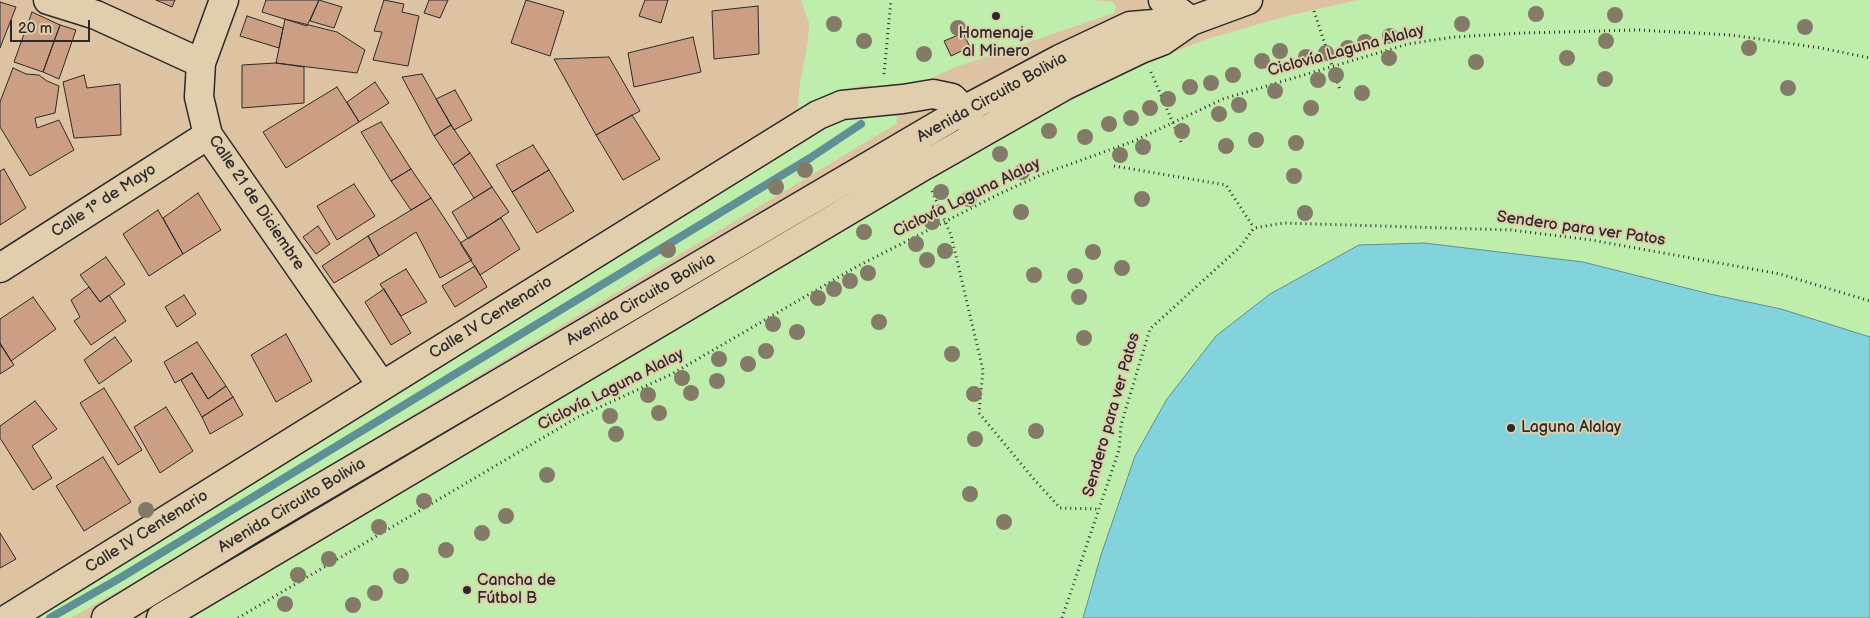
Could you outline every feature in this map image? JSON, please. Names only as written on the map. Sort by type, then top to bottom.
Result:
[{"type":"main road","points":[[48,0],[96,15],[201,63]]},
{"type":"main road","name":"Calle 21 de Diciembre","points":[[224,0],[201,63],[199,97],[208,135],[382,386]]},
{"type":"main road","points":[[1163,0],[1191,21]]},
{"type":"main road","name":"Avenida Circuito Bolivia","points":[[161,618],[979,134],[1064,86],[1162,41],[1191,21],[1248,0]]},
{"type":"main road","name":"Avenida Circuito Bolivia","points":[[106,618],[253,528],[964,110],[1060,59],[1130,26],[1191,21]]},
{"type":"main road","name":"Calle IV Centenario","points":[[9,618],[818,115],[842,105],[904,100],[933,94],[952,98],[964,110],[979,134]]},
{"type":"main road","name":"Calle 1° de Mayo","points":[[0,268],[208,135]]},
{"type":"path","points":[[884,76],[891,0]]},
{"type":"path","points":[[1314,11],[1340,90]]},
{"type":"path","name":"Ciclovía Laguna Alalay","points":[[238,618],[578,417],[672,374],[856,267],[1001,193],[1043,174],[1134,141],[1223,99],[1408,44],[1454,37],[1638,30],[1731,35],[1821,48],[1870,58]]},
{"type":"path","points":[[1141,49],[1182,144]]},
{"type":"path","points":[[1114,166],[1226,185],[1254,228]]},
{"type":"path","points":[[920,168],[951,235],[983,370],[979,413],[1060,508],[1098,509]]},
{"type":"path","name":"Sendero para ver Patos","points":[[1062,618],[1118,450],[1121,425],[1150,329],[1240,247],[1254,228],[1284,223],[1511,230],[1590,240],[1780,274],[1870,301]]},
{"type":"green space","points":[[801,0],[1093,0],[1113,2],[1116,7],[1114,13],[956,67],[918,84],[882,88],[867,85],[854,87],[797,118],[809,23]]},
{"type":"green space","points":[[1358,0],[1870,0],[1870,337],[1781,309],[1710,294],[1135,456],[1101,555],[1083,618],[192,618],[869,213],[1091,85],[1207,39],[1287,16]]},
{"type":"green space","points":[[893,112],[897,118],[896,124],[157,569],[71,618],[29,618],[819,128],[842,119]]},
{"type":"water","name":"Laguna Alalay","points":[[1424,243],[1583,262],[1710,294],[1781,309],[1870,337],[1870,618],[1083,618],[1101,555],[1135,456],[1167,399],[1216,336],[1270,294],[1359,245]]},
{"type":"building","points":[[156,0],[175,0],[172,7]]},
{"type":"building","points":[[266,0],[319,0],[307,26],[262,12]]},
{"type":"building","points":[[319,0],[342,7],[334,28],[310,21]]},
{"type":"building","points":[[384,0],[404,4],[402,12],[419,16],[408,66],[373,60],[382,32],[374,31]]},
{"type":"building","points":[[429,0],[448,0],[440,18],[424,13]]},
{"type":"building","points":[[526,0],[564,11],[550,56],[511,43]]},
{"type":"building","points":[[645,0],[668,0],[661,23],[639,16]]},
{"type":"building","points":[[0,2],[16,7],[0,48]]},
{"type":"building","points":[[758,6],[759,54],[714,59],[712,11]]},
{"type":"building","points":[[32,12],[60,25],[43,72],[14,62]]},
{"type":"building","points":[[247,16],[283,28],[279,48],[240,36]]},
{"type":"building","points":[[285,19],[337,32],[365,50],[357,73],[276,63]]},
{"type":"building","points":[[60,25],[76,30],[59,79],[43,72]]},
{"type":"building","points":[[963,33],[970,47],[951,56],[944,41]]},
{"type":"building","points":[[693,37],[701,72],[634,87],[628,53]]},
{"type":"building","points":[[609,57],[640,111],[596,135],[554,59]]},
{"type":"building","points":[[276,63],[304,67],[304,103],[242,108],[242,65]]},
{"type":"building","points":[[13,68],[26,74],[39,75],[59,86],[55,113],[35,118],[37,128],[59,120],[74,150],[30,176],[0,127],[0,102]]},
{"type":"building","points":[[422,74],[451,125],[434,136],[402,77]]},
{"type":"building","points":[[84,75],[87,88],[120,84],[121,135],[74,138],[63,82]]},
{"type":"building","points":[[375,82],[389,103],[359,122],[347,102]]},
{"type":"building","points":[[337,87],[359,122],[286,168],[263,132]]},
{"type":"building","points":[[455,90],[472,120],[454,130],[436,99]]},
{"type":"building","points":[[632,115],[660,159],[623,180],[596,135]]},
{"type":"building","points":[[381,122],[411,169],[391,181],[361,132]]},
{"type":"building","points":[[451,125],[470,153],[453,165],[434,136]]},
{"type":"building","points":[[533,145],[549,170],[512,192],[496,165]]},
{"type":"building","points":[[470,153],[492,187],[474,198],[453,165]]},
{"type":"building","points":[[4,169],[26,208],[0,225],[0,171]]},
{"type":"building","points":[[411,169],[431,198],[411,210],[391,181]]},
{"type":"building","points":[[549,170],[574,211],[537,233],[512,192]]},
{"type":"building","points":[[354,184],[375,216],[337,240],[317,206]]},
{"type":"building","points":[[492,187],[509,212],[468,239],[452,212]]},
{"type":"building","points":[[198,193],[221,230],[183,254],[163,218]]},
{"type":"building","points":[[431,198],[472,260],[440,278],[416,232],[379,256],[368,236]]},
{"type":"building","points":[[158,210],[183,254],[149,276],[123,234]]},
{"type":"building","points":[[501,218],[520,249],[480,275],[460,243]]},
{"type":"building","points":[[318,226],[330,244],[316,254],[303,237]]},
{"type":"building","points":[[368,236],[379,256],[334,283],[322,266]]},
{"type":"building","points":[[106,257],[125,284],[100,302],[80,275]]},
{"type":"building","points":[[475,266],[487,287],[455,307],[442,286]]},
{"type":"building","points":[[406,269],[427,302],[401,316],[380,284]]},
{"type":"building","points":[[89,287],[100,302],[109,295],[126,321],[91,345],[74,321],[80,317],[71,300]]},
{"type":"building","points":[[384,289],[411,333],[391,345],[365,302]]},
{"type":"building","points":[[184,295],[196,314],[177,327],[165,307]]},
{"type":"building","points":[[33,297],[56,329],[11,361],[0,344],[0,319]]},
{"type":"building","points":[[286,334],[312,381],[276,402],[251,355]]},
{"type":"building","points":[[115,337],[132,361],[99,384],[84,360]]},
{"type":"building","points":[[197,342],[226,386],[208,399],[192,373],[175,383],[164,362]]},
{"type":"building","points":[[0,343],[14,365],[0,374]]},
{"type":"building","points":[[192,373],[208,399],[226,386],[233,397],[202,417],[181,380]]},
{"type":"building","points":[[104,388],[142,450],[118,465],[80,403]]},
{"type":"building","points":[[233,397],[243,415],[210,434],[202,417]]},
{"type":"building","points":[[35,401],[57,429],[32,446],[52,478],[33,490],[0,438],[0,426]]},
{"type":"building","points":[[166,407],[193,451],[160,473],[134,427]]},
{"type":"building","points":[[103,457],[131,502],[84,531],[56,486]]},
{"type":"building","points":[[0,533],[16,559],[0,568]]},
{"type":"waterway","points":[[50,618],[120,578],[810,158],[861,124]]},
{"type":"place","name":"Homenaje al Minero","points":[[996,16]]},
{"type":"place","name":"Laguna Alalay","points":[[1511,428]]},
{"type":"place","name":"Cancha de Fútbol B","points":[[467,590]]}]
